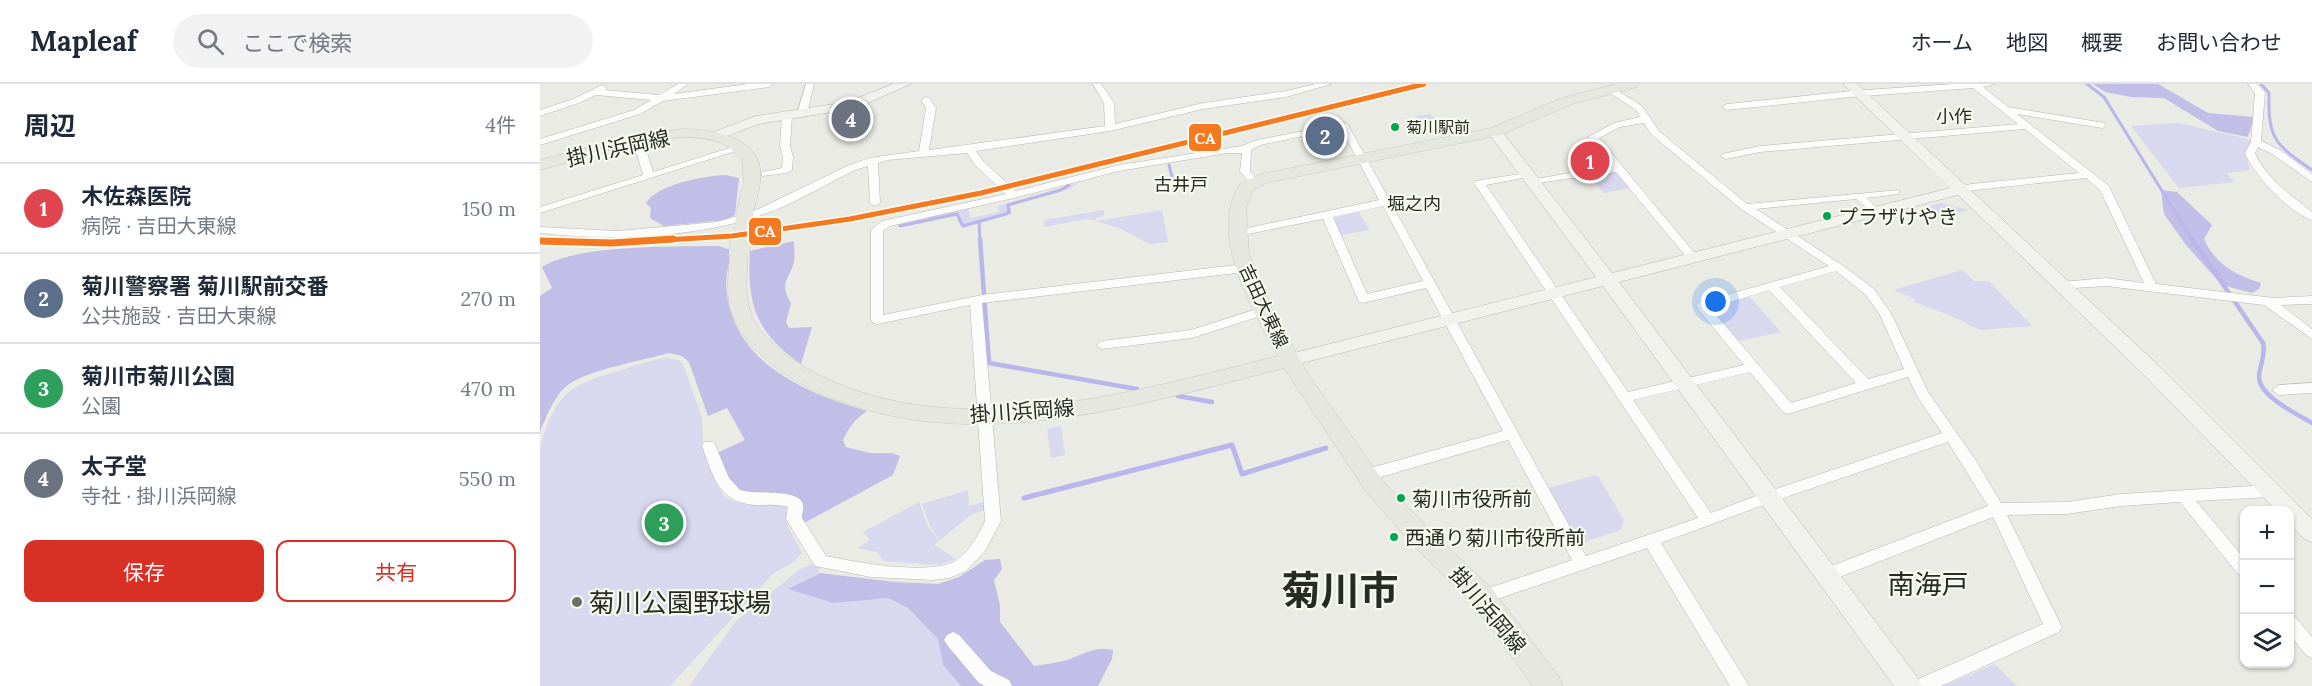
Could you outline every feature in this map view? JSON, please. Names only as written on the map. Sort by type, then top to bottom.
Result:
[{"type":"main road","points":[[1254,182],[1272,176],[1495,132],[1567,101],[1632,84]]},
{"type":"main road","name":"掛川浜岡線","points":[[540,165],[638,140],[687,135],[716,136],[727,139],[740,148],[750,159],[752,181],[739,253],[738,292],[741,312],[760,342],[792,370],[826,388],[864,402],[925,413],[986,415],[1072,410],[1290,360],[1375,487],[1422,538],[1483,597],[1549,686]]},
{"type":"main road","name":"吉田大東線","points":[[1254,182],[1245,187],[1240,200],[1238,233],[1245,268],[1263,312],[1290,360]]},
{"type":"street","points":[[540,113],[576,101],[609,84]]},
{"type":"street","points":[[540,142],[637,112],[684,84]]},
{"type":"street","points":[[595,92],[661,98],[768,84]]},
{"type":"street","points":[[802,114],[810,84]]},
{"type":"street","points":[[716,136],[756,120],[851,105],[905,84]]},
{"type":"street","points":[[1097,84],[1109,103],[1110,128]]},
{"type":"street","points":[[540,230],[618,234],[718,225],[758,213],[851,168],[873,160],[969,149],[1110,128],[1203,106],[1286,94],[1327,84]]},
{"type":"street","points":[[1728,107],[1854,89],[1991,84]]},
{"type":"street","points":[[2252,84],[2260,92],[2256,142],[2250,153],[2253,164],[2266,180],[2312,217]]},
{"type":"street","points":[[1975,85],[2105,188],[2151,288]]},
{"type":"street","points":[[1610,88],[1639,108],[1655,132],[1745,207],[1838,267],[1870,292],[1886,315],[1922,393],[1972,466],[1997,509],[2053,627],[1922,686]]},
{"type":"street","points":[[1854,89],[2151,370],[2312,533]]},
{"type":"street","points":[[924,153],[931,108],[926,100]]},
{"type":"street","points":[[2004,108],[2102,125]]},
{"type":"street","points":[[766,174],[787,170],[788,158],[785,147],[787,116]]},
{"type":"street","points":[[1647,119],[1617,125],[1593,137],[1692,257]]},
{"type":"street","points":[[1245,268],[982,299],[877,320],[877,230],[886,223],[1014,195],[1119,168],[1227,150],[1243,150],[1257,143],[1344,125],[1582,564]]},
{"type":"street","points":[[1726,156],[1754,150],[2026,126]]},
{"type":"street","points":[[1495,132],[1608,279],[1909,686]]},
{"type":"street","points":[[638,140],[649,176]]},
{"type":"street","points":[[2256,142],[2276,152],[2312,179]]},
{"type":"street","points":[[540,210],[740,148]]},
{"type":"street","points":[[969,149],[979,163],[1014,195]]},
{"type":"street","points":[[1243,150],[1248,156],[1245,171],[1254,182]]},
{"type":"street","points":[[873,160],[875,203]]},
{"type":"street","points":[[1618,168],[1479,183],[1708,521]]},
{"type":"street","points":[[1290,360],[1971,187],[2088,175]]},
{"type":"street","points":[[1745,207],[1895,192]]},
{"type":"street","points":[[1858,196],[1876,212]]},
{"type":"street","points":[[1238,233],[1387,202]]},
{"type":"street","points":[[1326,214],[1363,299],[1431,283]]},
{"type":"street","points":[[1838,267],[1702,306],[1788,409],[1864,383],[1911,370]]},
{"type":"street","points":[[2062,286],[2106,282],[2267,301],[2312,300]]},
{"type":"street","points":[[1771,285],[1864,383]]},
{"type":"street","points":[[709,446],[730,493],[738,498],[793,502],[795,505],[794,519],[821,561],[836,565],[909,573],[946,573],[959,567],[974,554],[985,539],[993,521],[986,415],[979,364],[982,299]]},
{"type":"street","points":[[2267,301],[2312,335]]},
{"type":"street","points":[[1102,345],[1192,334],[1263,312]]},
{"type":"street","points":[[1625,397],[1752,367]]},
{"type":"street","points":[[2279,390],[2312,388]]},
{"type":"street","points":[[1367,475],[1511,434]]},
{"type":"street","points":[[1483,597],[1950,436]]},
{"type":"street","points":[[1827,575],[1997,509],[2067,508],[2121,500],[2270,491]]},
{"type":"street","points":[[2184,497],[2240,565]]},
{"type":"street","points":[[1650,540],[1740,686]]},
{"type":"street","points":[[2294,630],[2312,651]]},
{"type":"street","points":[[953,640],[985,677],[1004,686]]},
{"type":"shaded area","points":[[2093,84],[2158,84],[2208,113],[2254,117],[2248,137],[2218,131],[2164,98],[2131,97],[2105,92]]},
{"type":"shaded area","points":[[1430,114],[1443,127],[1426,130],[1418,129],[1411,124],[1416,116]]},
{"type":"shaded area","points":[[2179,123],[2252,140],[2245,153],[2250,170],[2227,173],[2234,182],[2179,188],[2131,126]]},
{"type":"shaded area","points":[[1617,173],[1630,188],[1604,193],[1589,176]]},
{"type":"shaded area","points":[[726,175],[739,178],[735,215],[725,220],[664,226],[650,218],[651,208],[646,203],[660,191],[694,179]]},
{"type":"shaded area","points":[[1078,183],[1070,189],[1010,205],[1012,214],[963,227],[960,226],[956,214],[898,227],[898,224],[968,208],[970,218],[999,212],[998,206]]},
{"type":"shaded area","points":[[2161,190],[2177,192],[2212,225],[2204,239],[2214,255],[2234,272],[2261,283],[2259,289],[2252,293],[2222,285],[2186,245],[2164,214]]},
{"type":"shaded area","points":[[1941,203],[1968,210],[1937,218],[1927,207]]},
{"type":"shaded area","points":[[1104,210],[1104,216],[1096,220],[1085,219],[1045,227],[1044,220]]},
{"type":"shaded area","points":[[1162,210],[1168,242],[1149,244],[1121,229],[1097,221]]},
{"type":"shaded area","points":[[1358,211],[1369,230],[1341,235],[1334,218]]},
{"type":"shaded area","points":[[794,241],[794,261],[785,285],[791,303],[786,322],[789,328],[812,327],[801,364],[785,352],[764,328],[753,302],[749,270],[750,251]]},
{"type":"shaded area","points":[[718,246],[731,250],[726,290],[733,319],[745,340],[760,358],[799,385],[867,411],[848,431],[843,440],[846,447],[870,453],[892,453],[900,456],[893,475],[806,522],[802,523],[800,500],[797,497],[752,494],[738,488],[733,481],[729,482],[717,453],[745,440],[727,408],[708,416],[689,362],[682,356],[669,353],[578,379],[559,394],[540,432],[540,296],[552,288],[542,267],[579,254],[627,248]]},
{"type":"shaded area","points":[[1962,270],[1974,281],[1989,281],[2032,326],[1980,330],[1954,317],[1914,302],[1915,299],[1894,290]]},
{"type":"shaded area","points":[[1749,296],[1781,332],[1738,341],[1712,309],[1713,306]]},
{"type":"shaded area","points":[[667,358],[679,360],[683,364],[702,418],[703,448],[724,496],[734,502],[786,506],[788,527],[802,553],[795,561],[774,573],[670,686],[540,686],[540,448],[546,429],[559,403],[577,387],[604,375]]},
{"type":"shaded area","points":[[1061,426],[1065,455],[1051,458],[1047,429]]},
{"type":"shaded area","points":[[1597,475],[1624,520],[1621,530],[1584,542],[1577,540],[1548,488]]},
{"type":"shaded area","points":[[968,490],[969,506],[985,502],[985,510],[971,515],[940,540],[930,526],[922,504]]},
{"type":"shaded area","points":[[919,502],[928,527],[939,540],[934,545],[956,559],[938,565],[883,561],[877,552],[858,548],[870,540],[863,532]]},
{"type":"shaded area","points":[[1000,559],[1002,569],[994,580],[1000,606],[1000,622],[1034,666],[1063,661],[1095,650],[1113,650],[1112,659],[1098,686],[961,686],[943,665],[938,639],[908,608],[888,598],[833,603],[788,589],[820,573],[895,582],[938,584],[959,577],[985,560]]},
{"type":"shaded area","points":[[821,561],[818,573],[789,589],[860,599],[888,598],[908,608],[938,639],[943,665],[961,686],[689,686],[736,621],[800,569]]},
{"type":"shaded area","points":[[1995,664],[2017,686],[1943,686]]},
{"type":"waterway","points":[[2087,84],[2104,97],[2193,241]]},
{"type":"waterway","points":[[2261,84],[2269,93],[2270,121],[2276,139],[2290,154],[2312,170]]},
{"type":"waterway","points":[[1169,165],[1175,188],[1173,190]]},
{"type":"waterway","points":[[979,222],[1006,214],[1009,212],[1008,205],[1061,190],[1069,185]]},
{"type":"waterway","points":[[900,226],[957,214],[963,226],[979,222]]},
{"type":"waterway","points":[[979,222],[980,241]]},
{"type":"waterway","points":[[980,239],[989,363],[1137,389]]},
{"type":"waterway","points":[[2192,239],[2263,343],[2259,376],[2265,391],[2280,404],[2312,423]]},
{"type":"waterway","points":[[1178,396],[1212,402]]},
{"type":"waterway","points":[[1024,498],[1232,445],[1242,474],[1326,448]]},
{"type":"transit line","name":"CA","points":[[540,241],[612,243],[732,236],[850,219],[981,193],[1424,84]]},
{"type":"place","name":"太子堂","points":[[851,119]]},
{"type":"place","name":"菊川駅前","points":[[1395,127]]},
{"type":"place","name":"菊川警察署 菊川駅前交番","points":[[1325,136]]},
{"type":"place","name":"木佐森医院","points":[[1590,161]]},
{"type":"place","name":"プラザけやき","points":[[1827,216]]},
{"type":"place","name":"菊川市役所前","points":[[1401,498]]},
{"type":"place","name":"菊川市菊川公園","points":[[664,523]]},
{"type":"place","name":"西通り菊川市役所前","points":[[1394,537]]},
{"type":"place","name":"菊川公園野球場","points":[[577,602]]},
{"type":"district","name":"小作","points":[[1954,116]]},
{"type":"district","name":"古井戸","points":[[1181,184]]},
{"type":"district","name":"堀之内","points":[[1414,203]]},
{"type":"district","name":"南海戸","points":[[1928,584]]},
{"type":"district","name":"菊川市","points":[[1340,590]]}]
